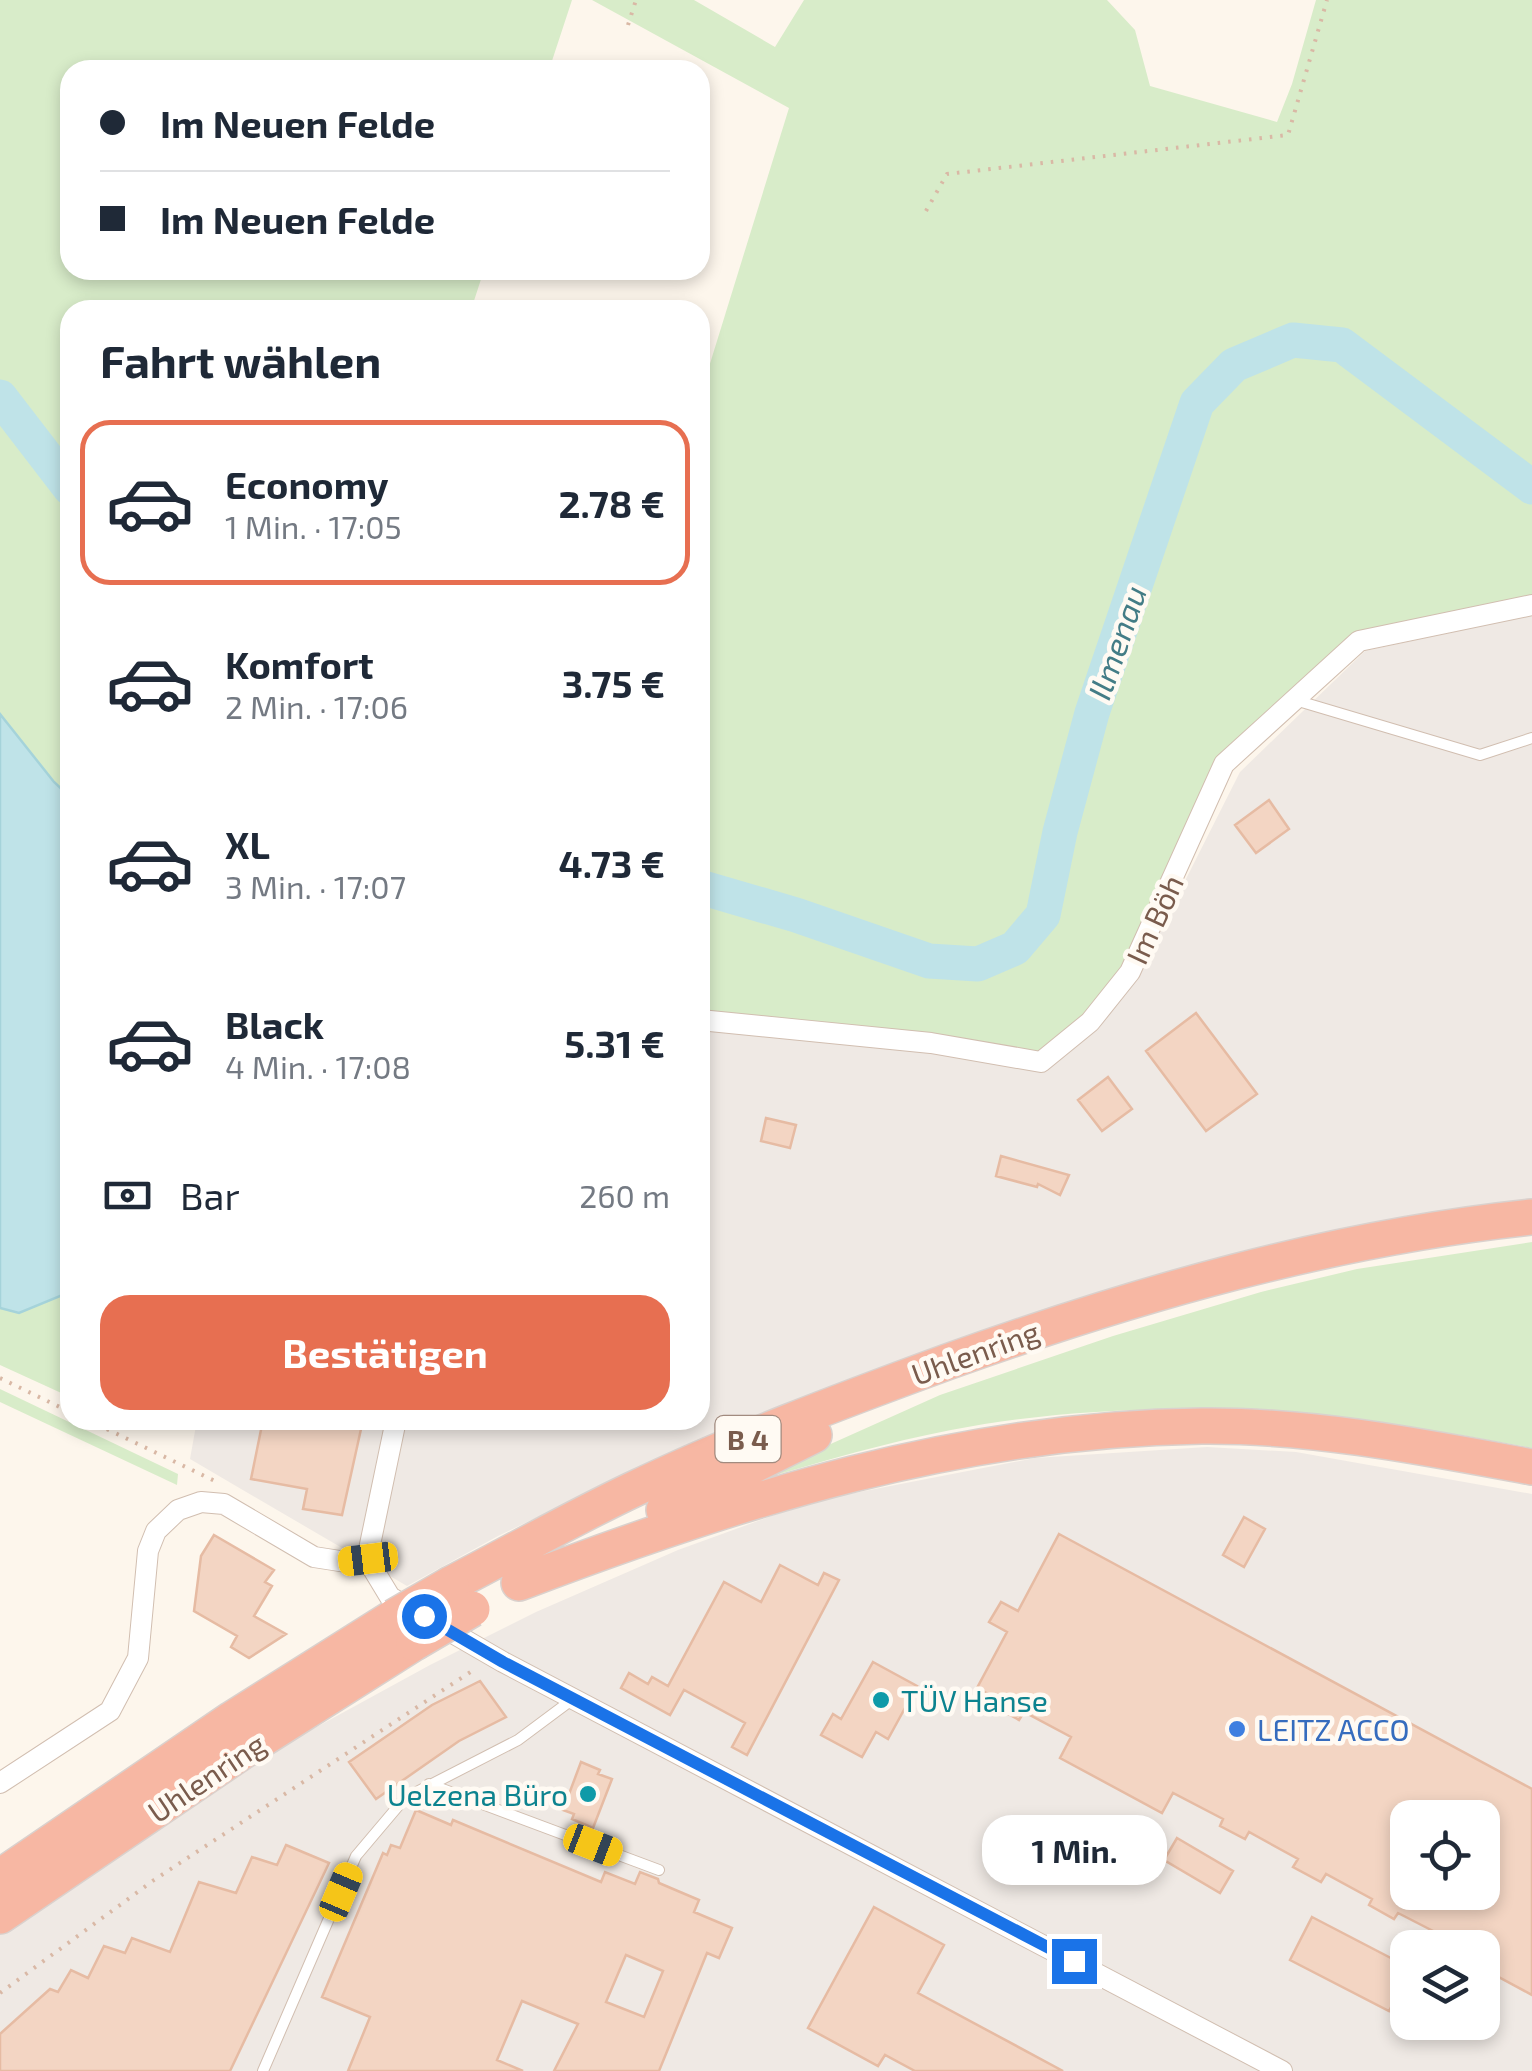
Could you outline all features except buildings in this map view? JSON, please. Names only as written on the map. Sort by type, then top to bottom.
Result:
[{"type":"highway","points":[[1489,1221],[1532,1209]]},
{"type":"highway","name":"Uhlenring","points":[[462,1597],[631,1490],[863,1392],[1058,1322],[1292,1256],[1532,1217]]},
{"type":"highway","name":"B 4","points":[[404,1630],[462,1597],[519,1583],[785,1449],[1058,1322]]},
{"type":"highway","points":[[519,1583],[664,1528],[809,1482],[1032,1436],[1205,1426],[1299,1431],[1532,1467]]},
{"type":"highway","name":"Uhlenring","points":[[0,1877],[232,1719],[404,1630]]},
{"type":"highway","name":"Uhlenring","points":[[0,1916],[240,1753],[404,1630]]},
{"type":"street","name":"Im Böh","points":[[710,1021],[931,1043],[1041,1062],[1090,1022],[1130,972],[1224,764],[1359,641],[1532,605]]},
{"type":"street","points":[[394,1430],[371,1566],[390,1597],[503,1662],[1282,2071]]},
{"type":"street","points":[[0,1783],[110,1711],[138,1658],[148,1550],[156,1530],[178,1510],[202,1502],[224,1504],[314,1557],[371,1566]]},
{"type":"lane","points":[[1294,700],[1480,755],[1532,738]]},
{"type":"lane","points":[[263,2071],[356,1856],[404,1798],[518,1740],[574,1699]]},
{"type":"lane","points":[[429,1784],[659,1870]]},
{"type":"path","points":[[628,26],[636,0]]},
{"type":"path","points":[[926,211],[946,174],[1288,135],[1327,0]]},
{"type":"path","points":[[0,1378],[60,1407]]},
{"type":"path","points":[[109,1430],[224,1485],[224,1504]]},
{"type":"path","points":[[0,1993],[154,1880],[334,1761],[481,1665],[503,1662]]},
{"type":"shaded area","points":[[1532,615],[1532,1201],[1355,1231],[625,1475],[498,1536],[407,1586],[190,1459],[195,1430],[710,1430],[710,1026],[933,1050],[1046,1071],[1094,1028],[1138,974],[1240,772],[1365,651]]},
{"type":"shaded area","points":[[1207,1447],[1296,1452],[1532,1494],[1532,2071],[0,2071],[0,1930],[251,1763],[430,1665],[536,1612],[678,1550],[813,1501],[1035,1458]]},
{"type":"green space","points":[[0,0],[572,0],[552,60],[60,60],[60,280],[481,280],[474,300],[60,300],[60,788],[0,714]]},
{"type":"green space","points":[[592,0],[694,0],[775,47],[804,0],[1107,0],[1135,30],[1150,86],[1277,122],[1316,0],[1532,0],[1532,598],[1352,638],[1219,762],[1124,964],[1085,1013],[1039,1052],[710,1015],[710,364],[789,108],[710,65],[710,60],[701,60]]},
{"type":"green space","points":[[1532,1242],[1532,1448],[1315,1416],[1169,1409],[1096,1412],[951,1430],[737,1486],[940,1395],[1113,1336],[1261,1292],[1357,1269]]},
{"type":"green space","points":[[60,1296],[60,1392],[0,1365],[0,1308],[19,1313]]},
{"type":"green space","points":[[0,1389],[60,1418],[60,1430],[86,1430],[178,1474],[177,1485],[0,1402]]},
{"type":"water","points":[[0,714],[60,788],[60,1296],[19,1313],[0,1308]]},
{"type":"waterway","name":"Ilmenau","points":[[710,890],[929,961],[978,964],[1015,948],[1043,915],[1060,832],[1092,713],[1197,403],[1234,365],[1293,340],[1342,345],[1532,487]]},
{"type":"waterway","name":"Ilmenau","points":[[0,397],[60,475]]},
{"type":"place","name":"TÜV Hanse","points":[[881,1700]]},
{"type":"place","name":"LEITZ ACCO","points":[[1237,1729]]},
{"type":"place","name":"Uelzena Büro","points":[[588,1794]]},
{"type":"route","points":[[424,1616],[503,1662],[1074,1961]]}]
